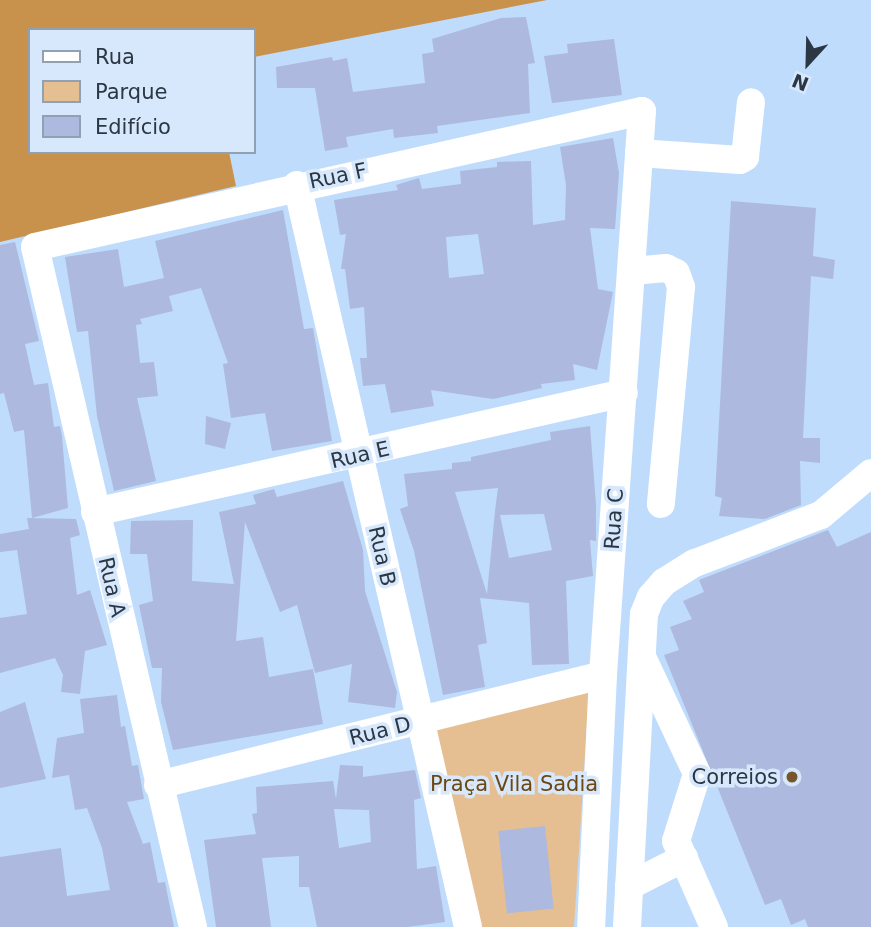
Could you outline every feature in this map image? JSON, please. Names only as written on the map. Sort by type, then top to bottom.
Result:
[{"type":"street","points":[[639,153],[740,160],[744,157],[751,102]]},
{"type":"street","name":"Rua C","points":[[591,927],[603,676],[642,111]]},
{"type":"street","name":"Rua F","points":[[35,247],[297,184],[642,111]]},
{"type":"street","name":"Rua B","points":[[297,184],[468,927]]},
{"type":"street","name":"Rua A","points":[[35,247],[94,512],[192,927]]},
{"type":"street","points":[[632,271],[666,268],[676,273],[681,287],[661,504]]},
{"type":"street","name":"Rua E","points":[[94,512],[360,455],[624,393]]},
{"type":"street","points":[[627,927],[644,614],[664,582],[695,563],[821,515],[871,474]]},
{"type":"street","points":[[642,656],[697,774],[676,841],[714,927]]},
{"type":"street","name":"Rua D","points":[[158,785],[603,676]]},
{"type":"street","points":[[629,886],[684,858]]},
{"type":"green space","name":"Praça Vila Sadia","points":[[589,692],[574,927],[476,927],[430,730]]},
{"type":"shaded area","points":[[0,0],[547,0],[256,57],[256,28],[28,28],[28,154],[229,154],[236,186],[0,242]]},
{"type":"building","points":[[526,17],[535,63],[528,64],[530,113],[437,126],[438,133],[394,138],[393,129],[346,137],[348,147],[325,151],[315,88],[277,88],[276,67],[332,57],[333,61],[347,58],[353,92],[425,83],[422,54],[434,52],[432,39],[501,18]]},
{"type":"building","points":[[614,39],[622,95],[552,103],[544,56],[568,53],[567,44]]},
{"type":"building","points":[[613,138],[619,173],[615,229],[590,228],[598,289],[613,292],[597,370],[573,364],[575,380],[541,384],[542,388],[493,399],[431,390],[434,406],[391,413],[385,384],[363,386],[360,358],[367,358],[364,307],[350,309],[345,269],[341,269],[346,234],[340,235],[334,200],[398,190],[396,185],[419,178],[422,189],[461,184],[460,171],[497,167],[497,162],[531,161],[533,225],[565,220],[566,185],[560,147]],"holes":[[[478,234],[484,274],[449,278],[446,237]]]},
{"type":"building","points":[[731,201],[816,208],[813,256],[835,260],[833,279],[811,276],[803,438],[820,438],[820,463],[800,461],[801,505],[765,519],[719,516],[722,498],[715,496]]},
{"type":"building","points":[[283,210],[304,329],[313,328],[332,441],[272,451],[265,413],[231,418],[223,364],[228,363],[201,288],[169,296],[173,311],[140,319],[142,324],[136,325],[140,363],[154,362],[158,396],[137,398],[156,481],[114,491],[97,416],[88,331],[77,332],[65,257],[118,249],[124,287],[164,278],[155,241]]},
{"type":"building","points":[[15,242],[39,341],[25,344],[34,385],[48,383],[54,427],[60,426],[68,508],[32,518],[24,430],[14,432],[4,393],[0,394],[0,245]]},
{"type":"building","points":[[206,416],[231,423],[225,449],[205,444]]},
{"type":"building","points":[[590,426],[596,505],[596,541],[590,540],[593,576],[566,581],[569,664],[532,665],[529,603],[480,598],[487,643],[478,645],[485,687],[443,695],[414,551],[400,509],[408,506],[404,474],[452,469],[452,463],[471,461],[471,457],[551,440],[550,432]],"holes":[[[498,488],[495,511],[487,594],[455,492]],[[544,514],[552,550],[509,558],[500,515]]]},
{"type":"building","points":[[343,481],[363,550],[365,591],[397,692],[395,708],[348,702],[352,664],[315,673],[297,605],[280,612],[245,522],[236,641],[263,637],[269,677],[313,669],[323,724],[173,750],[161,702],[162,668],[152,668],[139,605],[153,601],[147,554],[130,554],[131,521],[193,520],[192,581],[234,584],[219,512],[256,504],[253,495],[274,489],[277,497]]},
{"type":"building","points":[[27,518],[76,519],[80,535],[70,538],[77,595],[90,590],[107,645],[85,651],[80,694],[61,692],[63,675],[55,658],[0,673],[0,618],[27,614],[17,550],[0,552],[0,534],[29,529]]},
{"type":"building","name":"Correios","points":[[828,530],[837,547],[871,532],[871,927],[808,927],[805,919],[791,925],[781,899],[765,905],[664,655],[679,650],[670,627],[692,619],[683,601],[704,592],[699,580]]},
{"type":"building","points":[[117,695],[121,727],[125,726],[132,766],[138,765],[144,799],[127,802],[143,844],[150,842],[158,883],[165,882],[174,927],[0,927],[0,857],[61,848],[67,896],[110,890],[102,848],[87,808],[75,810],[69,775],[52,778],[57,738],[84,733],[80,699]]},
{"type":"building","points":[[25,702],[46,779],[0,788],[0,712]]},
{"type":"building","points":[[340,765],[363,766],[363,777],[415,770],[421,798],[414,800],[417,869],[436,866],[445,922],[407,927],[317,927],[309,887],[299,887],[299,856],[262,858],[271,927],[216,927],[204,840],[256,834],[252,814],[257,813],[256,787],[333,781],[336,799]],"holes":[[[334,809],[369,810],[371,842],[339,848]]]},
{"type":"building","points":[[545,826],[554,909],[507,913],[498,831]]},
{"type":"place","name":"Correios","points":[[792,777]]}]
